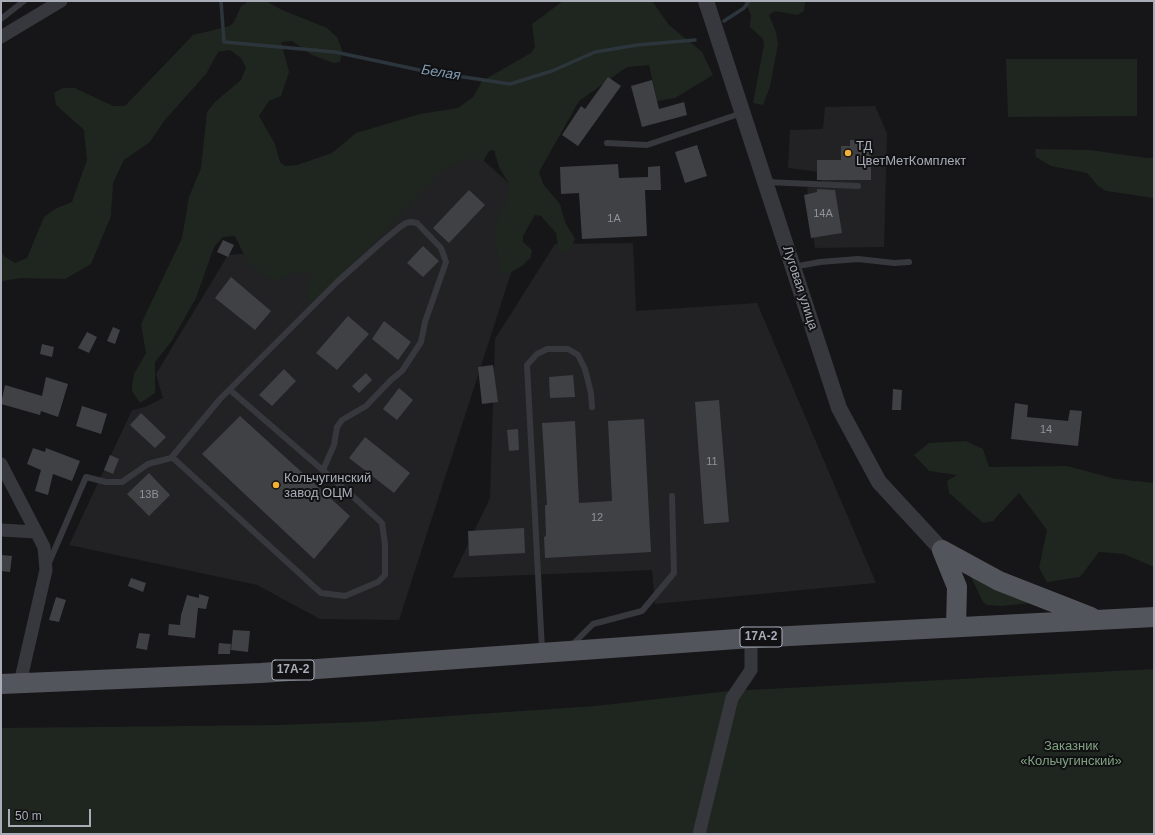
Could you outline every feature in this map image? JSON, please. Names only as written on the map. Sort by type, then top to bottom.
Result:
[{"type":"main road","points":[[942,550],[999,581],[1098,620]]},
{"type":"main road","points":[[942,550],[957,587],[956,627]]},
{"type":"main road","name":"17А-2","points":[[10,684],[261,673],[751,638],[1154,617]]},
{"type":"street","points":[[1,37],[62,1]]},
{"type":"street","name":"Луговая улица","points":[[706,1],[839,408],[879,482],[942,550]]},
{"type":"street","points":[[1,464],[44,547],[46,570],[10,684]]},
{"type":"street","points":[[1,530],[36,532]]},
{"type":"street","points":[[699,834],[732,698],[751,670],[751,638]]},
{"type":"lane","points":[[1,19],[24,1]]},
{"type":"lane","points":[[607,143],[647,145],[742,113]]},
{"type":"lane","points":[[765,182],[858,186]]},
{"type":"lane","points":[[46,570],[86,477],[106,482],[122,482],[148,464],[172,457],[220,399],[337,282],[383,240],[406,223],[417,223],[441,248],[446,262],[425,322],[421,342],[402,371],[391,380],[366,406],[342,420],[337,427],[334,445],[323,470]]},
{"type":"lane","points":[[793,267],[820,262],[858,259],[894,263],[909,262]]},
{"type":"lane","points":[[542,652],[527,365],[537,354],[547,349],[568,349],[578,355],[585,369],[591,393],[592,407]]},
{"type":"lane","points":[[172,457],[321,593],[345,596],[378,582],[385,575],[385,544],[382,522],[230,390]]},
{"type":"lane","points":[[566,651],[593,624],[642,611],[674,573],[672,496]]},
{"type":"shaded area","points":[[875,106],[887,133],[884,247],[815,248],[807,188],[822,184],[820,172],[788,168],[790,130],[823,129],[825,107]]},
{"type":"shaded area","points":[[463,142],[533,205],[399,620],[320,619],[257,585],[69,545],[132,410],[145,407],[163,398],[156,374],[228,255],[369,243]]},
{"type":"shaded area","points":[[633,243],[636,311],[757,303],[876,583],[655,604],[652,570],[452,578],[490,498],[495,339],[555,244]]},
{"type":"green space","points":[[249,1],[266,1],[282,10],[327,28],[337,37],[342,50],[340,62],[334,63],[312,55],[292,41],[281,42],[289,72],[281,96],[269,101],[259,116],[275,144],[280,162],[285,166],[297,165],[332,153],[356,133],[420,114],[458,108],[473,97],[482,81],[531,53],[535,47],[532,24],[563,1],[652,1],[669,25],[702,52],[713,75],[675,98],[657,101],[649,65],[627,67],[579,101],[539,172],[543,184],[560,204],[565,222],[575,239],[569,251],[564,254],[559,252],[556,233],[541,216],[535,215],[523,236],[523,242],[532,250],[531,257],[522,266],[506,275],[500,271],[494,227],[509,197],[509,184],[499,167],[494,150],[489,151],[483,162],[478,159],[466,160],[443,170],[326,292],[310,302],[307,291],[313,273],[295,273],[274,282],[248,263],[235,236],[223,237],[214,247],[196,298],[171,342],[155,362],[155,393],[140,403],[132,391],[132,386],[134,374],[146,353],[141,324],[182,238],[189,197],[201,168],[207,112],[215,102],[241,80],[246,68],[241,58],[230,50],[218,52],[206,74],[164,121],[150,142],[124,160],[113,183],[111,216],[91,264],[65,279],[21,278],[3,281],[1,283],[1,251],[4,256],[15,263],[27,258],[44,217],[55,209],[72,202],[87,160],[84,130],[56,105],[54,93],[63,88],[75,88],[113,106],[125,106],[193,35],[230,26],[234,22],[241,6]]},
{"type":"green space","points":[[742,1],[805,1],[804,11],[798,15],[775,11],[769,15],[776,32],[778,44],[770,87],[763,105],[753,103],[764,45],[763,39],[750,27],[751,15],[746,4]]},
{"type":"green space","points":[[1006,59],[1137,59],[1137,116],[1008,117]]},
{"type":"green space","points":[[1035,149],[1090,150],[1154,158],[1154,198],[1106,191],[1098,186],[1087,173],[1051,166],[1036,157]]},
{"type":"green space","points":[[966,441],[983,449],[989,467],[1067,466],[1116,479],[1154,483],[1154,567],[1124,554],[1099,552],[1080,577],[1047,582],[1039,568],[1047,530],[1019,493],[993,521],[983,523],[949,493],[947,481],[957,475],[929,471],[914,455],[929,443]]},
{"type":"green space","points":[[969,573],[1041,602],[1001,606],[987,605],[983,602]]},
{"type":"green space","name":"Заказник «Кольчугинский»","points":[[1154,669],[1154,834],[1,834],[1,728],[278,725],[361,722],[595,706],[729,691]]},
{"type":"building","points":[[608,77],[621,86],[578,146],[562,135],[581,106],[585,109]]},
{"type":"building","points":[[652,80],[659,109],[684,102],[687,115],[642,127],[631,86]]},
{"type":"building","points":[[850,140],[871,140],[871,180],[817,180],[817,160],[841,160],[841,146],[850,146]]},
{"type":"building","points":[[697,145],[707,176],[685,183],[675,152]]},
{"type":"building","points":[[618,164],[619,178],[648,177],[648,167],[660,166],[661,190],[645,190],[647,236],[582,239],[579,193],[561,194],[560,167]]},
{"type":"building","points":[[817,189],[835,190],[842,233],[811,238],[804,195],[817,192]]},
{"type":"building","points":[[469,190],[485,205],[449,243],[433,228]]},
{"type":"building","points":[[223,240],[234,245],[228,257],[217,252]]},
{"type":"building","points":[[423,246],[439,261],[423,277],[407,263]]},
{"type":"building","points":[[231,277],[271,311],[255,330],[215,298]]},
{"type":"building","points":[[348,316],[369,334],[337,370],[316,353]]},
{"type":"building","points":[[384,321],[411,342],[398,360],[372,339]]},
{"type":"building","points":[[113,327],[120,330],[115,344],[107,341]]},
{"type":"building","points":[[87,332],[97,337],[89,353],[78,348]]},
{"type":"building","points":[[42,344],[54,347],[52,357],[40,354]]},
{"type":"building","points":[[493,365],[498,402],[482,404],[478,367]]},
{"type":"building","points":[[284,369],[296,381],[272,406],[259,395]]},
{"type":"building","points":[[366,373],[372,380],[359,393],[352,386]]},
{"type":"building","points":[[573,375],[575,397],[550,398],[549,377]]},
{"type":"building","points":[[46,377],[68,384],[58,417],[41,411],[40,415],[1,404],[5,385],[42,396]]},
{"type":"building","points":[[399,388],[413,400],[397,420],[383,409]]},
{"type":"building","points":[[893,389],[902,390],[901,410],[892,410]]},
{"type":"building","points":[[719,400],[729,522],[704,524],[695,402]]},
{"type":"building","points":[[1015,403],[1028,405],[1027,417],[1068,421],[1070,410],[1082,411],[1078,446],[1011,439]]},
{"type":"building","points":[[82,406],[107,414],[101,434],[76,426]]},
{"type":"building","points":[[141,413],[166,437],[155,448],[130,425]]},
{"type":"building","name":"Кольчугинский завод ОЦМ","points":[[240,416],[350,516],[314,559],[202,454]]},
{"type":"building","points":[[644,419],[651,552],[545,558],[545,505],[547,505],[542,423],[575,421],[579,503],[612,501],[608,421]]},
{"type":"building","points":[[518,429],[519,450],[509,451],[507,430]]},
{"type":"building","points":[[365,437],[410,473],[394,493],[349,458]]},
{"type":"building","points":[[33,448],[45,452],[46,448],[80,461],[72,481],[53,474],[48,495],[35,491],[41,470],[27,464]]},
{"type":"building","points":[[110,455],[119,459],[113,474],[104,470]]},
{"type":"building","points":[[149,473],[170,495],[149,516],[127,494]]},
{"type":"building","points":[[524,528],[525,553],[469,556],[468,531]]},
{"type":"building","points":[[1,555],[12,556],[10,572],[1,571]]},
{"type":"building","points":[[131,578],[146,583],[143,592],[128,586]]},
{"type":"building","points":[[199,594],[209,597],[206,609],[198,608],[195,638],[168,635],[169,624],[180,625],[181,615],[187,595],[199,598]]},
{"type":"building","points":[[56,597],[66,600],[59,622],[49,620]]},
{"type":"building","points":[[233,630],[250,631],[248,652],[231,650]]},
{"type":"building","points":[[139,633],[150,634],[147,650],[136,648]]},
{"type":"building","points":[[219,643],[231,644],[230,654],[218,654]]},
{"type":"waterway","name":"Белая","points":[[221,1],[224,42],[335,52],[424,71],[510,84],[552,71],[595,52],[637,45],[695,40]]},
{"type":"waterway","name":"Белая","points":[[724,21],[744,8],[749,1]]},
{"type":"place","name":"ТД ЦветМетКомплект","points":[[848,153]]},
{"type":"place","name":"Кольчугинский завод ОЦМ","points":[[276,485]]}]
